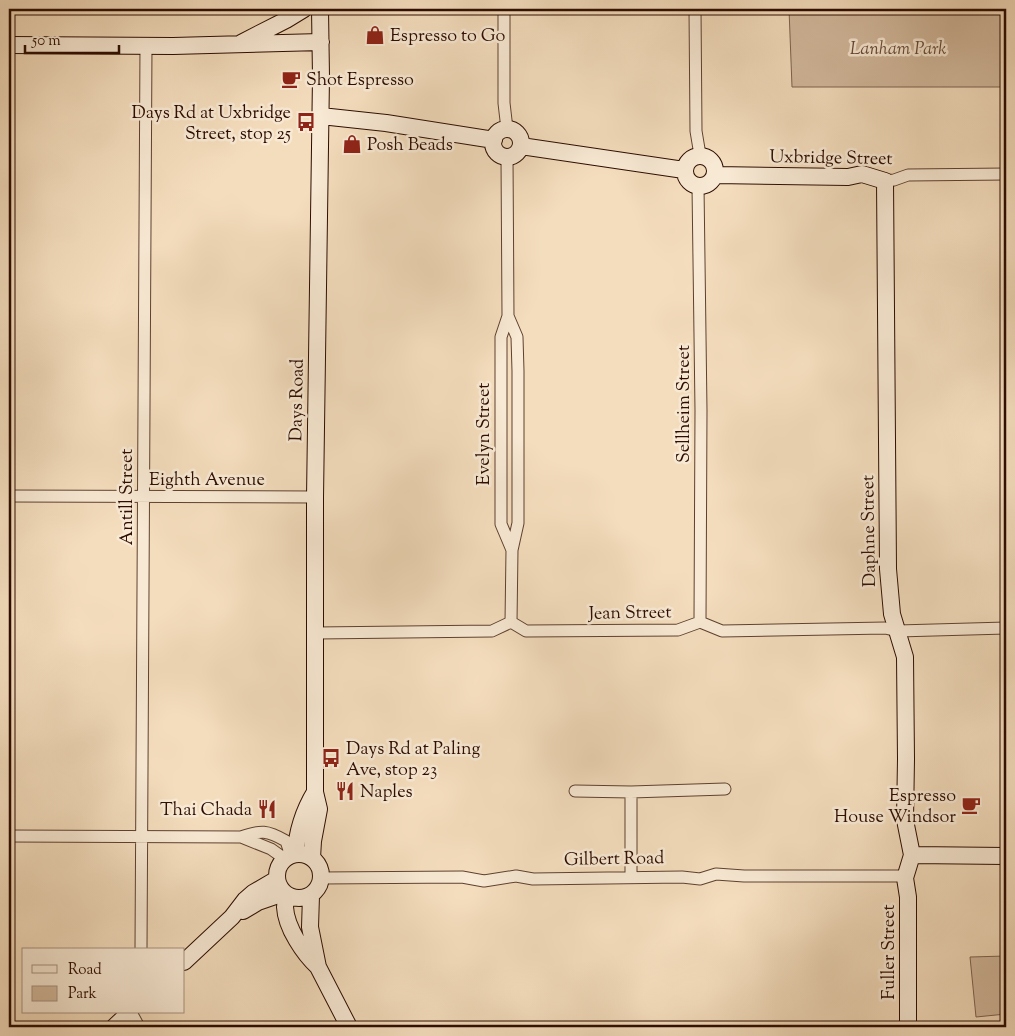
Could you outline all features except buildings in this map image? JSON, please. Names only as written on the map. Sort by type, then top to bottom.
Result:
[{"type":"street","points":[[237,45],[304,9]]},
{"type":"street","name":"Days Road","points":[[296,857],[296,840],[308,803],[315,792],[315,497],[321,116],[320,9]]},
{"type":"street","points":[[504,9],[504,103],[507,129]]},
{"type":"street","points":[[695,9],[696,131],[700,155]]},
{"type":"street","points":[[9,45],[237,45],[320,42]]},
{"type":"street","name":"Antill Street","points":[[141,948],[146,45]]},
{"type":"street","points":[[321,116],[386,123],[494,140]]},
{"type":"street","points":[[507,129],[513,130],[518,134],[521,146],[516,154],[507,157],[501,156],[494,146],[494,140],[499,133],[507,129]]},
{"type":"street","points":[[521,146],[684,170]]},
{"type":"street","points":[[700,155],[707,156],[713,161],[716,168],[715,175],[708,184],[698,186],[688,181],[684,170],[689,159],[700,155]]},
{"type":"street","name":"Evelyn Street","points":[[507,157],[508,316],[501,337],[501,524],[512,550]]},
{"type":"street","name":"Uxbridge Street","points":[[715,175],[848,177],[862,174],[884,180],[894,180],[908,175],[1006,174]]},
{"type":"street","name":"Daphne Street","points":[[884,180],[888,559],[892,614],[905,657],[905,820],[912,855],[906,876]]},
{"type":"street","name":"Sellheim Street","points":[[698,186],[701,410],[700,622]]},
{"type":"street","name":"Evelyn Street","points":[[508,316],[517,336],[518,371],[518,523],[512,550],[511,622]]},
{"type":"street","name":"Eighth Avenue","points":[[9,496],[315,497]]},
{"type":"street","points":[[316,633],[492,630],[511,622]]},
{"type":"street","name":"Jean Street","points":[[511,622],[526,631],[678,630],[700,622]]},
{"type":"street","points":[[700,622],[722,632],[885,628],[898,631],[1006,628]]},
{"type":"street","points":[[574,791],[630,792],[725,789]]},
{"type":"street","points":[[630,792],[632,877]]},
{"type":"street","points":[[9,836],[241,837],[258,831],[271,833],[286,841],[296,857]]},
{"type":"street","points":[[241,837],[320,867],[322,878],[320,885],[311,896],[299,899],[283,889]]},
{"type":"street","points":[[912,855],[1006,856]]},
{"type":"street","points":[[296,857],[278,872],[288,921],[305,955],[318,967]]},
{"type":"street","name":"Gilbert Road","points":[[322,878],[462,877],[484,881],[516,876],[534,879],[682,876],[700,879],[720,874],[744,876],[906,876]]},
{"type":"street","name":"Fuller Street","points":[[906,876],[908,897],[908,1027]]},
{"type":"street","points":[[185,961],[232,917],[283,889]]},
{"type":"street","points":[[311,896],[310,927],[318,967],[349,1027]]},
{"type":"street","points":[[114,1027],[128,1014]]},
{"type":"street","points":[[131,1014],[139,1027]]},
{"type":"green space","name":"Lanham Park","points":[[789,9],[1006,9],[1006,87],[792,87]]},
{"type":"green space","points":[[1006,956],[1006,1014],[976,1017],[970,957]]},
{"type":"place","name":"Espresso to Go","points":[[375,35]]},
{"type":"place","name":"Shot Espresso","points":[[291,79]]},
{"type":"place","name":"Days Rd at Uxbridge Street, stop 25","points":[[306,122]]},
{"type":"place","name":"Posh Beads","points":[[352,144]]},
{"type":"place","name":"Days Rd at Paling Ave, stop 23","points":[[331,758]]},
{"type":"place","name":"Naples","points":[[345,791]]},
{"type":"place","name":"Espresso House Windsor","points":[[971,805]]},
{"type":"place","name":"Thai Chada","points":[[267,809]]}]
